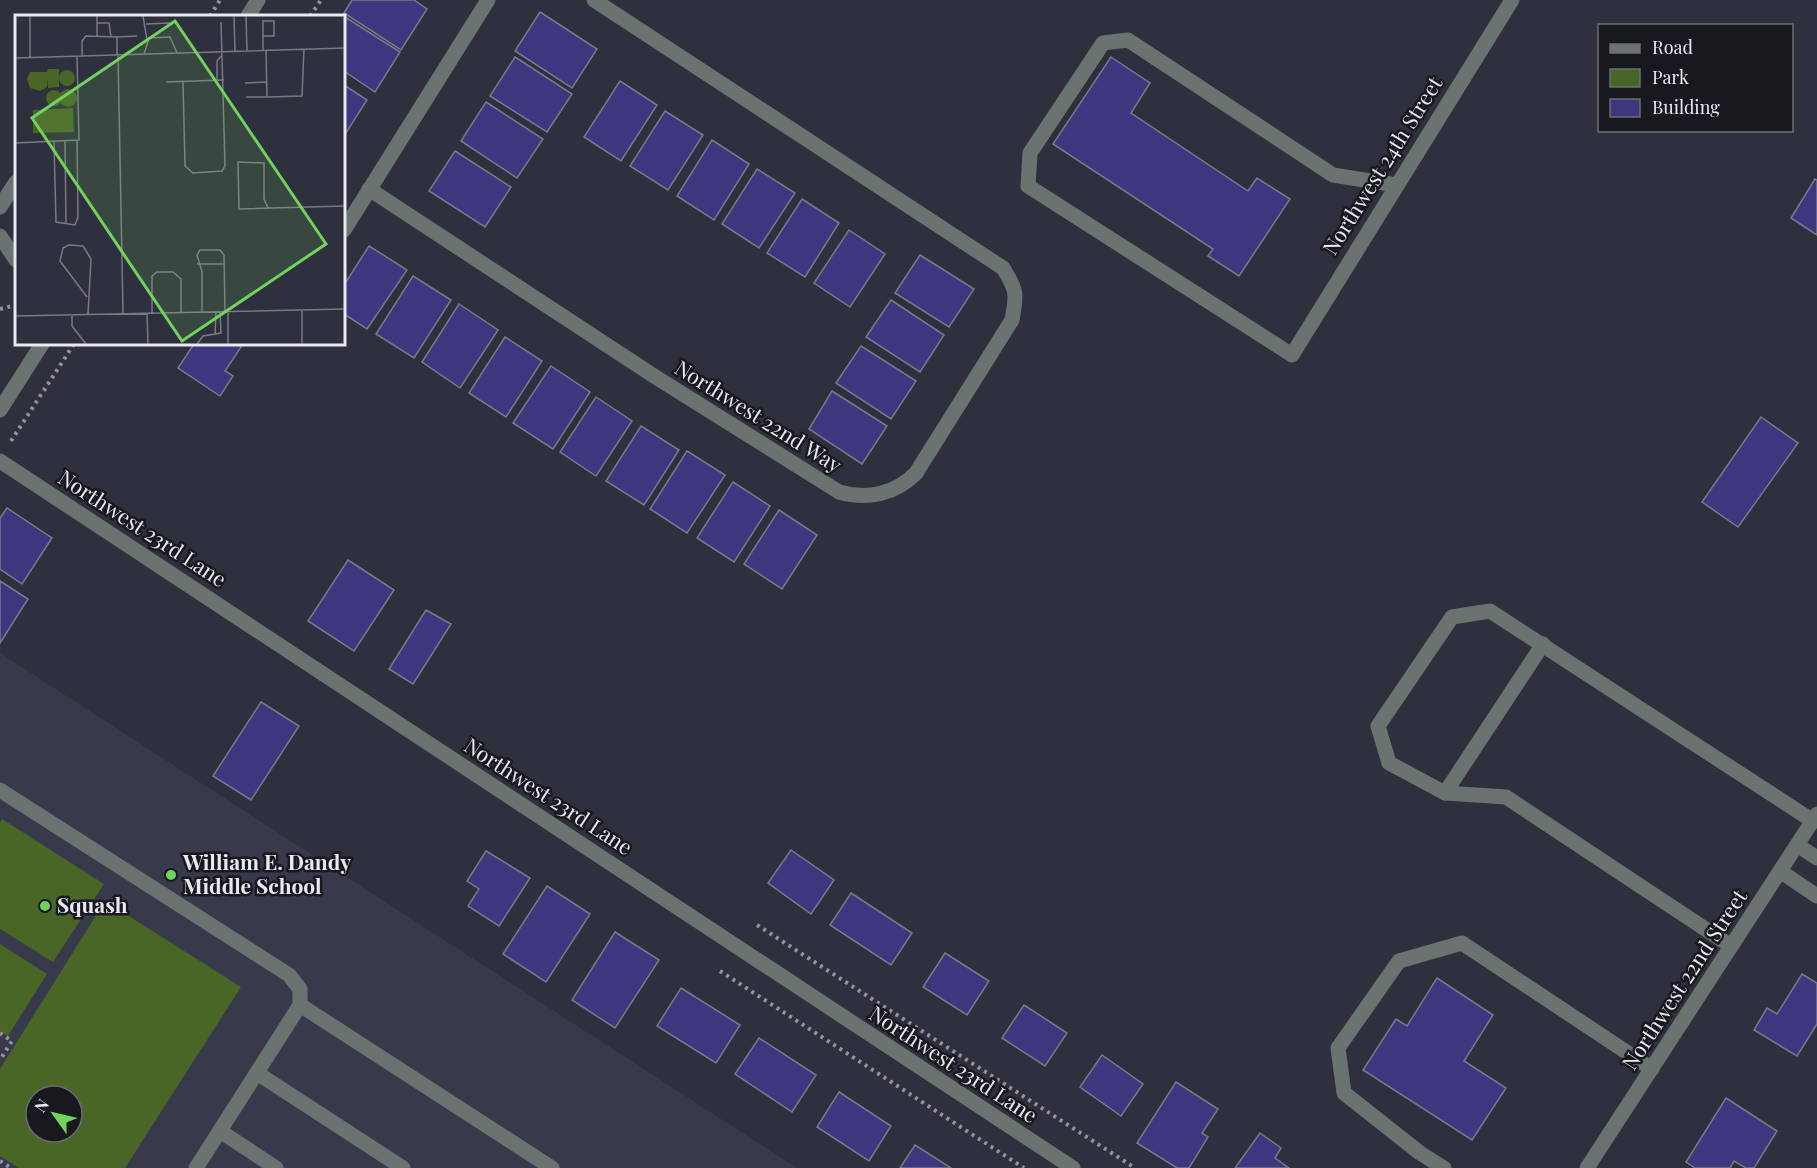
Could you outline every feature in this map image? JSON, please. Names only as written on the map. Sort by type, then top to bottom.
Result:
[{"type":"street","points":[[249,15],[258,0]]},
{"type":"street","points":[[345,228],[488,0]]},
{"type":"street","name":"Northwest 22nd Way","points":[[369,189],[654,376],[839,492],[861,497],[883,494],[906,484],[916,473],[1012,320],[1017,292],[1007,274],[994,262],[594,0]]},
{"type":"street","name":"Northwest 24th Street","points":[[1396,185],[1333,176],[1128,40],[1103,43],[1030,153],[1028,186],[1292,355],[1512,0]]},
{"type":"street","points":[[0,207],[15,184]]},
{"type":"street","points":[[0,236],[15,258]]},
{"type":"street","points":[[0,410],[41,345]]},
{"type":"street","name":"Northwest 23rd Lane","points":[[3,455],[1073,1168]]},
{"type":"street","points":[[1731,946],[1506,797],[1444,793],[1389,763],[1378,726],[1452,617],[1490,611],[1815,817]]},
{"type":"street","points":[[1444,793],[1543,644]]},
{"type":"street","points":[[0,790],[290,975],[300,988],[300,1005],[196,1168]]},
{"type":"street","name":"Northwest 22nd Street","points":[[1587,1168],[1815,817]]},
{"type":"street","points":[[1797,845],[1817,858]]},
{"type":"street","points":[[1780,871],[1817,896]]},
{"type":"street","points":[[1444,1168],[1420,1153],[1344,1093],[1338,1048],[1399,961],[1462,943],[1652,1069]]},
{"type":"street","points":[[300,1005],[552,1168]]},
{"type":"street","points":[[257,1073],[404,1168]]},
{"type":"street","points":[[220,1131],[276,1168]]},
{"type":"path","points":[[211,15],[220,0]]},
{"type":"path","points":[[311,15],[321,0]]},
{"type":"path","points":[[0,309],[15,304]]},
{"type":"path","points":[[3,455],[73,345]]},
{"type":"path","points":[[757,926],[1135,1168]]},
{"type":"path","points":[[720,971],[1024,1168]]},
{"type":"path","points":[[0,1033],[12,1041],[0,1060]]},
{"type":"path","points":[[0,1161],[11,1168]]},
{"type":"shaded area","name":"William E. Dandy Middle School","points":[[0,653],[797,1168],[0,1168]]},
{"type":"green space","name":"Squash","points":[[2,819],[104,884],[53,962],[0,929],[0,822]]},
{"type":"green space","points":[[105,901],[241,987],[125,1168],[19,1168],[0,1156],[0,1069]]},
{"type":"green space","points":[[0,944],[47,974],[8,1036],[0,1031]]},
{"type":"building","points":[[352,0],[414,0],[427,9],[401,50],[344,13]]},
{"type":"building","points":[[540,12],[597,49],[572,88],[515,51]]},
{"type":"building","points":[[345,17],[400,52],[375,92],[345,72]]},
{"type":"building","points":[[515,57],[572,94],[547,132],[490,96]]},
{"type":"building","points":[[1111,57],[1150,83],[1131,113],[1248,191],[1257,178],[1290,199],[1239,276],[1208,256],[1213,249],[1053,144]]},
{"type":"building","points":[[620,81],[657,105],[621,161],[584,137]]},
{"type":"building","points":[[345,86],[367,100],[345,134]]},
{"type":"building","points":[[486,102],[543,139],[517,178],[461,141]]},
{"type":"building","points":[[665,111],[703,135],[668,190],[630,166]]},
{"type":"building","points":[[712,140],[749,164],[714,220],[677,196]]},
{"type":"building","points":[[455,151],[511,187],[485,227],[429,191]]},
{"type":"building","points":[[757,169],[795,193],[759,248],[722,224]]},
{"type":"building","points":[[1815,179],[1817,180],[1817,235],[1791,218]]},
{"type":"building","points":[[802,199],[839,223],[805,277],[767,253]]},
{"type":"building","points":[[849,230],[885,254],[850,307],[814,283]]},
{"type":"building","points":[[369,246],[407,270],[367,329],[345,315],[345,283]]},
{"type":"building","points":[[920,255],[974,289],[949,327],[895,293]]},
{"type":"building","points":[[413,276],[451,300],[414,358],[376,334]]},
{"type":"building","points":[[891,300],[944,335],[920,372],[866,337]]},
{"type":"building","points":[[459,304],[498,330],[460,388],[422,362]]},
{"type":"building","points":[[505,337],[542,361],[506,417],[469,393]]},
{"type":"building","points":[[193,345],[242,345],[225,371],[233,376],[220,396],[178,368]]},
{"type":"building","points":[[861,346],[916,381],[891,419],[836,383]]},
{"type":"building","points":[[551,366],[590,392],[553,449],[513,423]]},
{"type":"building","points":[[832,391],[887,426],[862,464],[809,429]]},
{"type":"building","points":[[596,397],[632,421],[596,476],[560,452]]},
{"type":"building","points":[[1761,417],[1798,443],[1738,527],[1702,502]]},
{"type":"building","points":[[641,426],[679,450],[644,505],[606,481]]},
{"type":"building","points":[[687,451],[725,475],[687,533],[650,509]]},
{"type":"building","points":[[733,482],[770,506],[734,562],[697,538]]},
{"type":"building","points":[[7,508],[52,538],[22,584],[0,569],[0,518]]},
{"type":"building","points":[[779,510],[817,535],[782,589],[744,564]]},
{"type":"building","points":[[348,560],[394,590],[354,651],[308,621]]},
{"type":"building","points":[[0,581],[28,599],[0,643]]},
{"type":"building","points":[[426,610],[451,624],[413,684],[389,669]]},
{"type":"building","points":[[261,702],[299,726],[251,800],[213,776]]},
{"type":"building","points":[[791,850],[834,880],[811,914],[768,883]]},
{"type":"building","points":[[486,851],[530,878],[499,926],[468,906],[479,889],[467,881]]},
{"type":"building","points":[[547,886],[590,914],[546,982],[503,954]]},
{"type":"building","points":[[851,893],[912,933],[891,965],[830,925]]},
{"type":"building","points":[[615,932],[659,960],[615,1028],[572,1000]]},
{"type":"building","points":[[945,953],[989,981],[967,1015],[923,987]]},
{"type":"building","points":[[1802,974],[1817,983],[1817,1024],[1797,1056],[1754,1030],[1767,1008],[1777,1014]]},
{"type":"building","points":[[1437,978],[1493,1015],[1464,1061],[1506,1088],[1472,1140],[1363,1070],[1396,1019],[1407,1026]]},
{"type":"building","points":[[681,988],[740,1025],[716,1063],[657,1026]]},
{"type":"building","points":[[1024,1005],[1067,1033],[1045,1066],[1002,1038]]},
{"type":"building","points":[[759,1038],[816,1075],[792,1112],[735,1074]]},
{"type":"building","points":[[1102,1055],[1143,1084],[1121,1116],[1080,1087]]},
{"type":"building","points":[[1176,1082],[1218,1109],[1202,1133],[1208,1137],[1189,1168],[1177,1168],[1137,1143]]},
{"type":"building","points":[[839,1092],[891,1126],[869,1161],[817,1127]]},
{"type":"building","points":[[1726,1098],[1777,1131],[1754,1168],[1746,1168],[1734,1161],[1730,1168],[1695,1168],[1686,1162]]},
{"type":"building","points":[[1260,1133],[1281,1148],[1275,1158],[1289,1168],[1235,1168]]},
{"type":"building","points":[[915,1145],[951,1168],[900,1168]]},
{"type":"place","name":"William E. Dandy Middle School","points":[[171,875]]},
{"type":"place","name":"Squash","points":[[45,906]]}]
